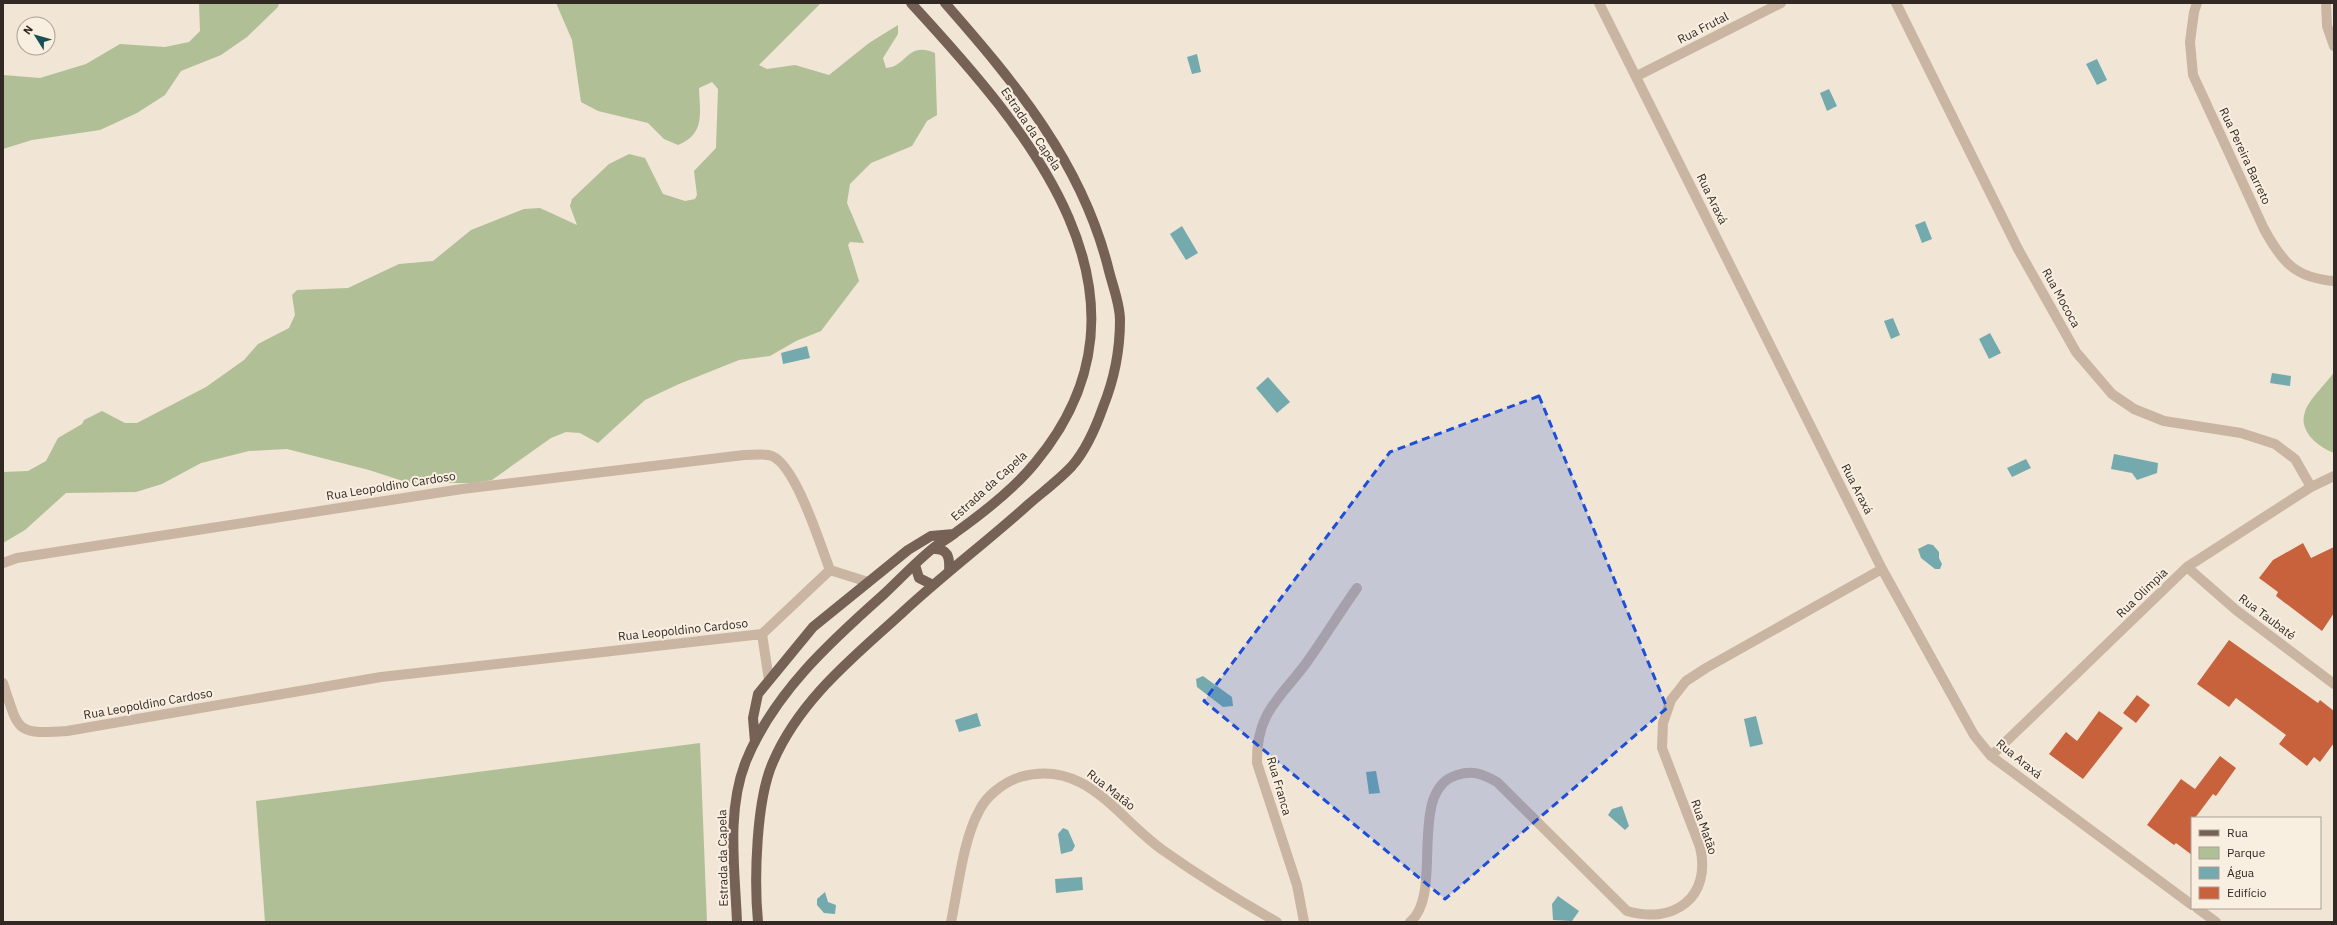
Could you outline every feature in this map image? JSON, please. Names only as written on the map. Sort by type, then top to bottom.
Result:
[{"type":"main road","name":"Estrada da Capela","points":[[737,922],[734,840],[735,802],[745,764],[773,708],[795,681],[840,633],[932,549],[954,534],[996,500],[1034,465],[1068,417],[1082,384],[1091,350],[1092,304],[1080,249],[1065,205],[1033,151],[989,91],[911,3]]},
{"type":"main road","name":"Estrada da Capela","points":[[758,922],[756,906],[759,817],[772,764],[793,724],[822,686],[933,585],[1072,465],[1095,429],[1108,395],[1118,355],[1120,317],[1106,257],[1091,209],[1062,153],[1023,97],[945,3]]},
{"type":"main road","points":[[755,742],[752,718],[758,694],[813,627],[853,592],[908,550],[931,536],[954,534]]},
{"type":"main road","points":[[932,549],[941,548],[949,556],[949,571]]},
{"type":"main road","points":[[915,565],[919,578],[933,585]]},
{"type":"street","name":"Rua Araxá","points":[[1599,3],[1637,76],[1882,569],[1974,735],[1991,756],[2191,904]]},
{"type":"street","name":"Rua Frutal","points":[[1637,76],[1781,3]]},
{"type":"street","name":"Rua Mococa","points":[[1896,3],[2018,249],[2076,352],[2112,394],[2134,409],[2164,421],[2241,433],[2275,444],[2295,459],[2311,487]]},
{"type":"street","name":"Rua Pereira Barreto","points":[[2197,3],[2194,12],[2190,42],[2193,75],[2264,229],[2277,252],[2294,270],[2306,277],[2334,281]]},
{"type":"street","points":[[2326,3],[2327,26],[2334,46]]},
{"type":"street","name":"Rua Leopoldino Cardoso","points":[[3,563],[17,558],[462,488],[744,455],[771,455],[785,466],[794,480],[830,570],[762,634],[381,678],[67,731],[36,733],[24,730],[15,720],[3,682]]},
{"type":"street","name":"Rua Olimpia","points":[[1991,756],[2187,567],[2311,487],[2334,476]]},
{"type":"street","name":"Rua Taubaté","points":[[2187,567],[2236,610],[2334,684]]},
{"type":"street","name":"Rua Matão","points":[[1410,922],[1424,898],[1430,809],[1436,794],[1443,783],[1451,777],[1467,772],[1482,774],[1497,782],[1626,911],[1641,916],[1657,917],[1672,914],[1686,905],[1696,893],[1702,878],[1704,862],[1700,847],[1662,748],[1663,724],[1671,700],[1686,681],[1706,668],[1882,569]]},
{"type":"street","points":[[830,570],[868,582]]},
{"type":"street","name":"Rua Franca","points":[[1304,922],[1297,885],[1257,763],[1256,742],[1269,710],[1307,662],[1357,588]]},
{"type":"street","points":[[762,634],[769,680]]},
{"type":"street","name":"Rua Matão","points":[[951,922],[970,831],[979,810],[994,792],[1013,779],[1035,773],[1058,773],[1079,780],[1098,793],[1163,850],[1233,898],[1277,922]]},
{"type":"street","points":[[2198,909],[2216,922]]},
{"type":"highlighted area","points":[[1539,396],[1667,708],[1445,899],[1204,701],[1390,452]]},
{"type":"green space","points":[[199,3],[279,3],[278,7],[247,37],[221,55],[181,71],[165,95],[137,113],[100,130],[32,140],[3,149],[3,75],[40,78],[86,64],[120,44],[165,47],[189,42],[200,31]]},
{"type":"green space","points":[[556,3],[821,3],[759,65],[767,69],[795,65],[829,75],[869,43],[898,25],[898,34],[883,58],[886,68],[899,64],[913,52],[918,50],[926,50],[935,53],[937,115],[927,121],[912,146],[871,163],[850,184],[847,203],[864,243],[850,242],[848,245],[859,281],[821,331],[796,341],[770,356],[739,360],[679,384],[645,400],[598,443],[580,433],[566,432],[551,438],[492,480],[474,483],[409,483],[369,470],[287,449],[249,451],[201,463],[162,484],[136,492],[66,493],[25,530],[3,543],[3,472],[28,471],[46,461],[58,438],[82,424],[84,420],[102,411],[125,423],[137,423],[206,387],[244,360],[258,344],[289,328],[295,315],[292,295],[297,290],[348,288],[399,264],[433,261],[471,230],[524,209],[540,208],[577,225],[570,206],[572,199],[609,164],[629,154],[645,158],[663,194],[685,201],[695,199],[697,195],[694,171],[716,148],[718,89],[712,82],[699,88],[700,115],[697,129],[693,135],[678,145],[664,139],[648,123],[598,111],[581,102],[572,40]]},
{"type":"green space","points":[[2334,372],[2334,453],[2322,447],[2311,437],[2304,426],[2304,419],[2305,412],[2310,402]]},
{"type":"green space","points":[[700,743],[707,922],[265,922],[256,801]]},
{"type":"water","points":[[1197,54],[1201,72],[1192,74],[1187,57]]},
{"type":"water","points":[[2097,59],[2107,80],[2097,85],[2086,64]]},
{"type":"water","points":[[1829,89],[1837,106],[1827,111],[1820,93]]},
{"type":"water","points":[[1925,221],[1932,239],[1922,243],[1915,225]]},
{"type":"water","points":[[1182,226],[1198,253],[1186,260],[1170,234]]},
{"type":"water","points":[[1893,318],[1900,335],[1891,339],[1884,321]]},
{"type":"water","points":[[1990,333],[2001,353],[1989,359],[1979,339]]},
{"type":"water","points":[[807,346],[810,358],[783,364],[781,353]]},
{"type":"water","points":[[2272,373],[2291,376],[2290,386],[2270,383]]},
{"type":"water","points":[[1268,377],[1290,402],[1277,413],[1256,388]]},
{"type":"water","points":[[2114,454],[2158,463],[2157,473],[2137,480],[2132,473],[2111,469]]},
{"type":"water","points":[[2026,459],[2031,468],[2012,477],[2007,468]]},
{"type":"water","points":[[1928,544],[1933,545],[1939,552],[1939,558],[1942,564],[1940,569],[1935,569],[1921,558],[1918,549]]},
{"type":"water","points":[[1203,676],[1232,697],[1233,706],[1223,707],[1197,687],[1196,679]]},
{"type":"water","points":[[977,713],[981,726],[959,732],[955,720]]},
{"type":"water","points":[[1756,716],[1763,744],[1750,747],[1744,719]]},
{"type":"water","points":[[1376,771],[1380,793],[1369,794],[1366,772]]},
{"type":"water","points":[[1622,806],[1629,826],[1625,830],[1608,815],[1612,809]]},
{"type":"water","points":[[1063,828],[1068,830],[1075,846],[1072,851],[1061,854],[1058,834]]},
{"type":"water","points":[[1082,877],[1083,890],[1056,893],[1055,879]]},
{"type":"water","points":[[825,892],[828,902],[836,905],[835,914],[824,913],[817,905],[817,899]]},
{"type":"water","points":[[1558,896],[1579,911],[1572,921],[1553,920],[1552,904]]},
{"type":"building","points":[[2303,543],[2311,558],[2334,547],[2334,613],[2322,631],[2276,596],[2278,592],[2259,578],[2273,560]]},
{"type":"building","points":[[2229,640],[2318,703],[2320,700],[2334,711],[2334,743],[2320,762],[2314,757],[2307,766],[2279,744],[2286,735],[2236,698],[2229,707],[2197,684]]},
{"type":"building","points":[[2137,695],[2150,705],[2136,723],[2123,713]]},
{"type":"building","points":[[2099,711],[2123,728],[2083,779],[2049,754],[2066,732],[2077,741]]},
{"type":"building","points":[[2220,756],[2236,768],[2216,796],[2213,794],[2196,817],[2191,817],[2191,854],[2176,843],[2174,845],[2147,825],[2181,779],[2195,789]]}]
